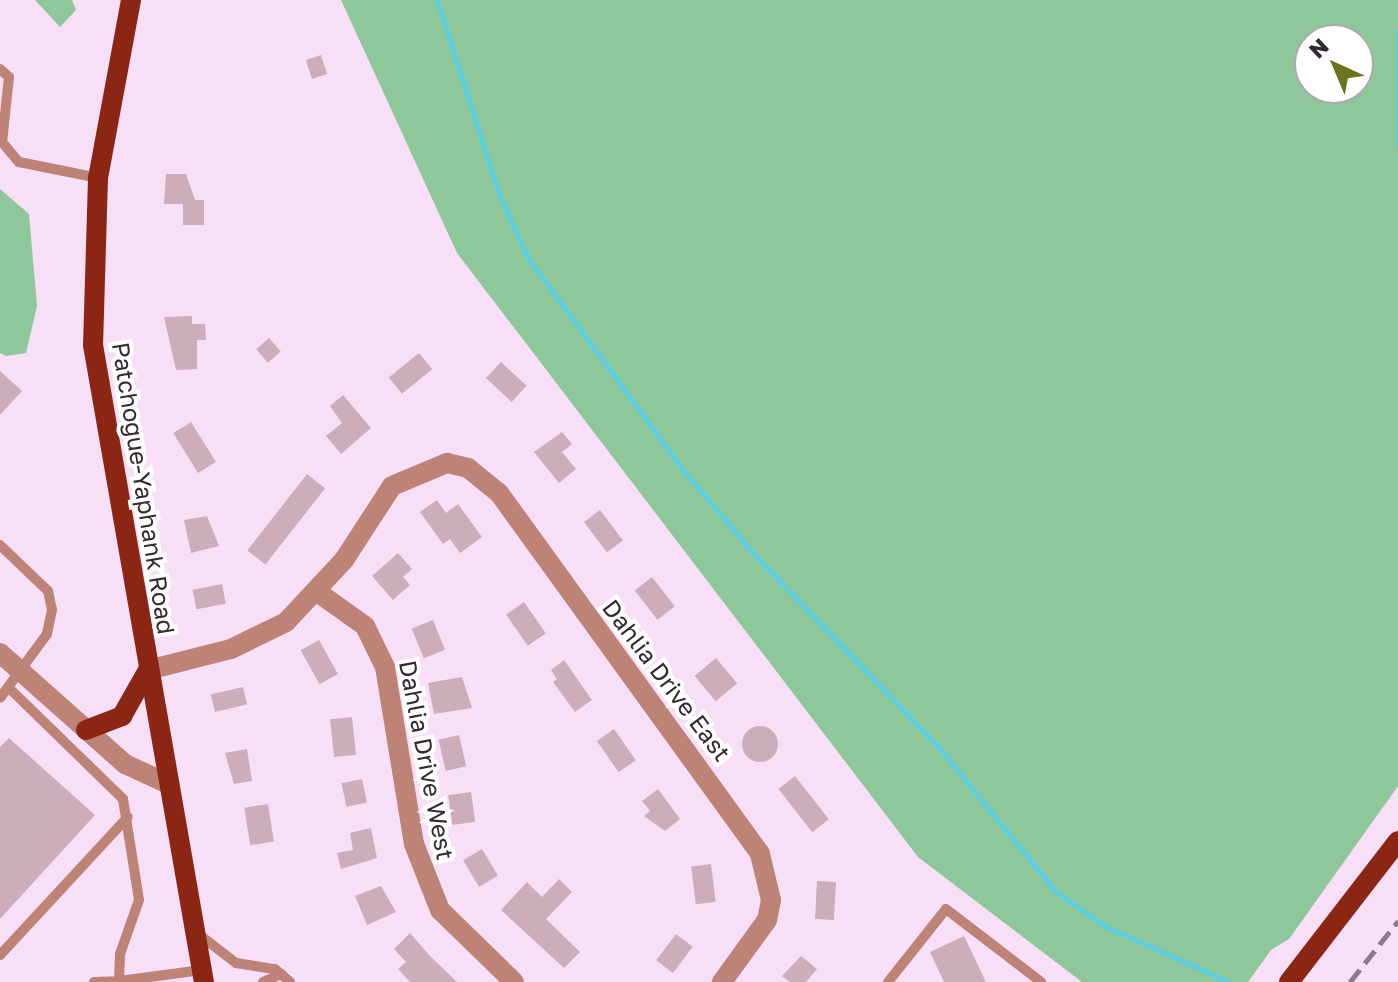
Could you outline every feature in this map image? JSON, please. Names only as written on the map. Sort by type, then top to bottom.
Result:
[{"type":"main road","name":"Patchogue-Yaphank Road","points":[[131,0],[98,178],[91,287],[97,388],[203,976]]},
{"type":"main road","points":[[86,730],[122,716],[148,670]]},
{"type":"main road","points":[[1289,982],[1398,841]]},
{"type":"street","name":"Dahlia Drive East","points":[[148,670],[252,642],[286,622],[316,591],[392,486],[422,469],[447,463],[468,468],[499,493],[750,837],[767,877],[767,920],[722,982]]},
{"type":"street","name":"Dahlia Drive West","points":[[316,591],[365,626],[385,667],[414,844],[440,910],[514,982]]},
{"type":"street","points":[[0,653],[15,681],[86,730],[132,769],[168,784]]},
{"type":"lane","points":[[0,69],[9,77],[2,142],[19,162],[98,178]]},
{"type":"lane","points":[[0,545],[48,591],[52,610],[47,634],[0,698]]},
{"type":"lane","points":[[15,681],[123,799],[139,900],[120,954],[119,981]]},
{"type":"lane","points":[[0,955],[128,817]]},
{"type":"lane","points":[[888,982],[946,909],[1041,982]]},
{"type":"lane","points":[[195,931],[236,963],[290,982]]},
{"type":"lane","points":[[94,982],[203,976]]},
{"type":"lane","points":[[263,982],[282,978]]},
{"type":"green space","points":[[35,0],[72,0],[76,10],[60,27]]},
{"type":"green space","points":[[341,0],[1398,0],[1398,786],[1289,939],[1271,950],[1248,982],[1082,982],[918,857],[457,253]]},
{"type":"green space","points":[[0,189],[29,214],[37,306],[26,353],[6,356],[0,353]]},
{"type":"building","points":[[321,55],[327,74],[312,79],[306,60]]},
{"type":"building","points":[[166,174],[186,174],[195,200],[204,200],[204,225],[183,225],[183,204],[164,204]]},
{"type":"building","points":[[192,316],[192,324],[205,324],[206,340],[197,340],[197,369],[176,370],[164,317]]},
{"type":"building","points":[[269,338],[281,352],[268,363],[256,349]]},
{"type":"building","points":[[419,353],[432,369],[402,394],[389,378]]},
{"type":"building","points":[[501,362],[527,386],[512,402],[486,378]]},
{"type":"building","points":[[0,371],[22,391],[0,415]]},
{"type":"building","points":[[343,395],[371,428],[341,454],[326,436],[342,423],[330,406]]},
{"type":"building","points":[[191,422],[216,462],[198,473],[173,433]]},
{"type":"building","points":[[562,432],[572,444],[562,452],[576,469],[559,483],[534,452]]},
{"type":"building","points":[[307,474],[325,488],[265,565],[247,550]]},
{"type":"building","points":[[437,500],[446,513],[458,504],[482,537],[460,553],[450,539],[443,544],[420,512]]},
{"type":"building","points":[[600,510],[623,540],[607,552],[584,522]]},
{"type":"building","points":[[207,516],[219,546],[191,553],[184,520]]},
{"type":"building","points":[[398,553],[412,569],[403,577],[410,585],[393,600],[372,576]]},
{"type":"building","points":[[652,577],[675,606],[657,620],[635,591]]},
{"type":"building","points":[[222,584],[226,604],[196,609],[193,590]]},
{"type":"building","points":[[524,602],[546,633],[528,646],[506,615]]},
{"type":"building","points":[[433,620],[445,650],[424,658],[412,629]]},
{"type":"building","points":[[319,640],[338,674],[320,684],[301,650]]},
{"type":"building","points":[[716,658],[737,683],[716,701],[695,676]]},
{"type":"building","points":[[564,660],[592,700],[575,712],[553,682],[557,679],[551,670]]},
{"type":"building","points":[[462,677],[472,708],[434,714],[428,683]]},
{"type":"building","points":[[243,687],[247,705],[215,712],[211,694]]},
{"type":"building","points":[[352,717],[356,755],[334,757],[330,719]]},
{"type":"building","points":[[760,726],[773,731],[778,744],[773,757],[760,762],[747,757],[742,744],[747,731]]},
{"type":"building","points":[[614,729],[636,760],[619,772],[597,741]]},
{"type":"building","points":[[459,735],[466,766],[446,771],[439,740]]},
{"type":"building","points":[[9,738],[95,815],[0,919],[0,747]]},
{"type":"building","points":[[247,749],[252,781],[234,784],[225,753]]},
{"type":"building","points":[[795,776],[829,819],[812,832],[778,789]]},
{"type":"building","points":[[362,779],[367,802],[346,807],[341,783]]},
{"type":"building","points":[[658,789],[680,819],[665,831],[644,816],[650,811],[642,801]]},
{"type":"building","points":[[471,792],[475,822],[452,825],[448,795]]},
{"type":"building","points":[[268,804],[274,842],[250,845],[244,808]]},
{"type":"building","points":[[371,828],[377,858],[341,869],[337,853],[353,850],[350,833]]},
{"type":"building","points":[[482,849],[498,876],[479,887],[463,860]]},
{"type":"building","points":[[711,864],[716,902],[696,904],[691,866]]},
{"type":"building","points":[[559,879],[572,892],[546,919],[580,952],[564,968],[501,910],[527,882],[542,897]]},
{"type":"building","points":[[817,881],[836,882],[834,920],[815,919]]},
{"type":"building","points":[[381,886],[396,912],[367,925],[355,896]]},
{"type":"building","points":[[410,933],[457,982],[410,982],[398,969],[406,962],[394,949]]},
{"type":"building","points":[[676,934],[693,947],[673,973],[656,960]]},
{"type":"building","points":[[964,936],[986,982],[944,982],[930,952]]},
{"type":"building","points":[[801,956],[817,969],[806,982],[790,982],[782,976]]},
{"type":"waterway","points":[[437,0],[499,194],[528,258],[684,471],[754,554],[941,750],[1055,891],[1105,926],[1229,982]]},
{"type":"waterway","points":[[1398,30],[1398,146]]},
{"type":"railway","points":[[1350,982],[1398,921]]}]
